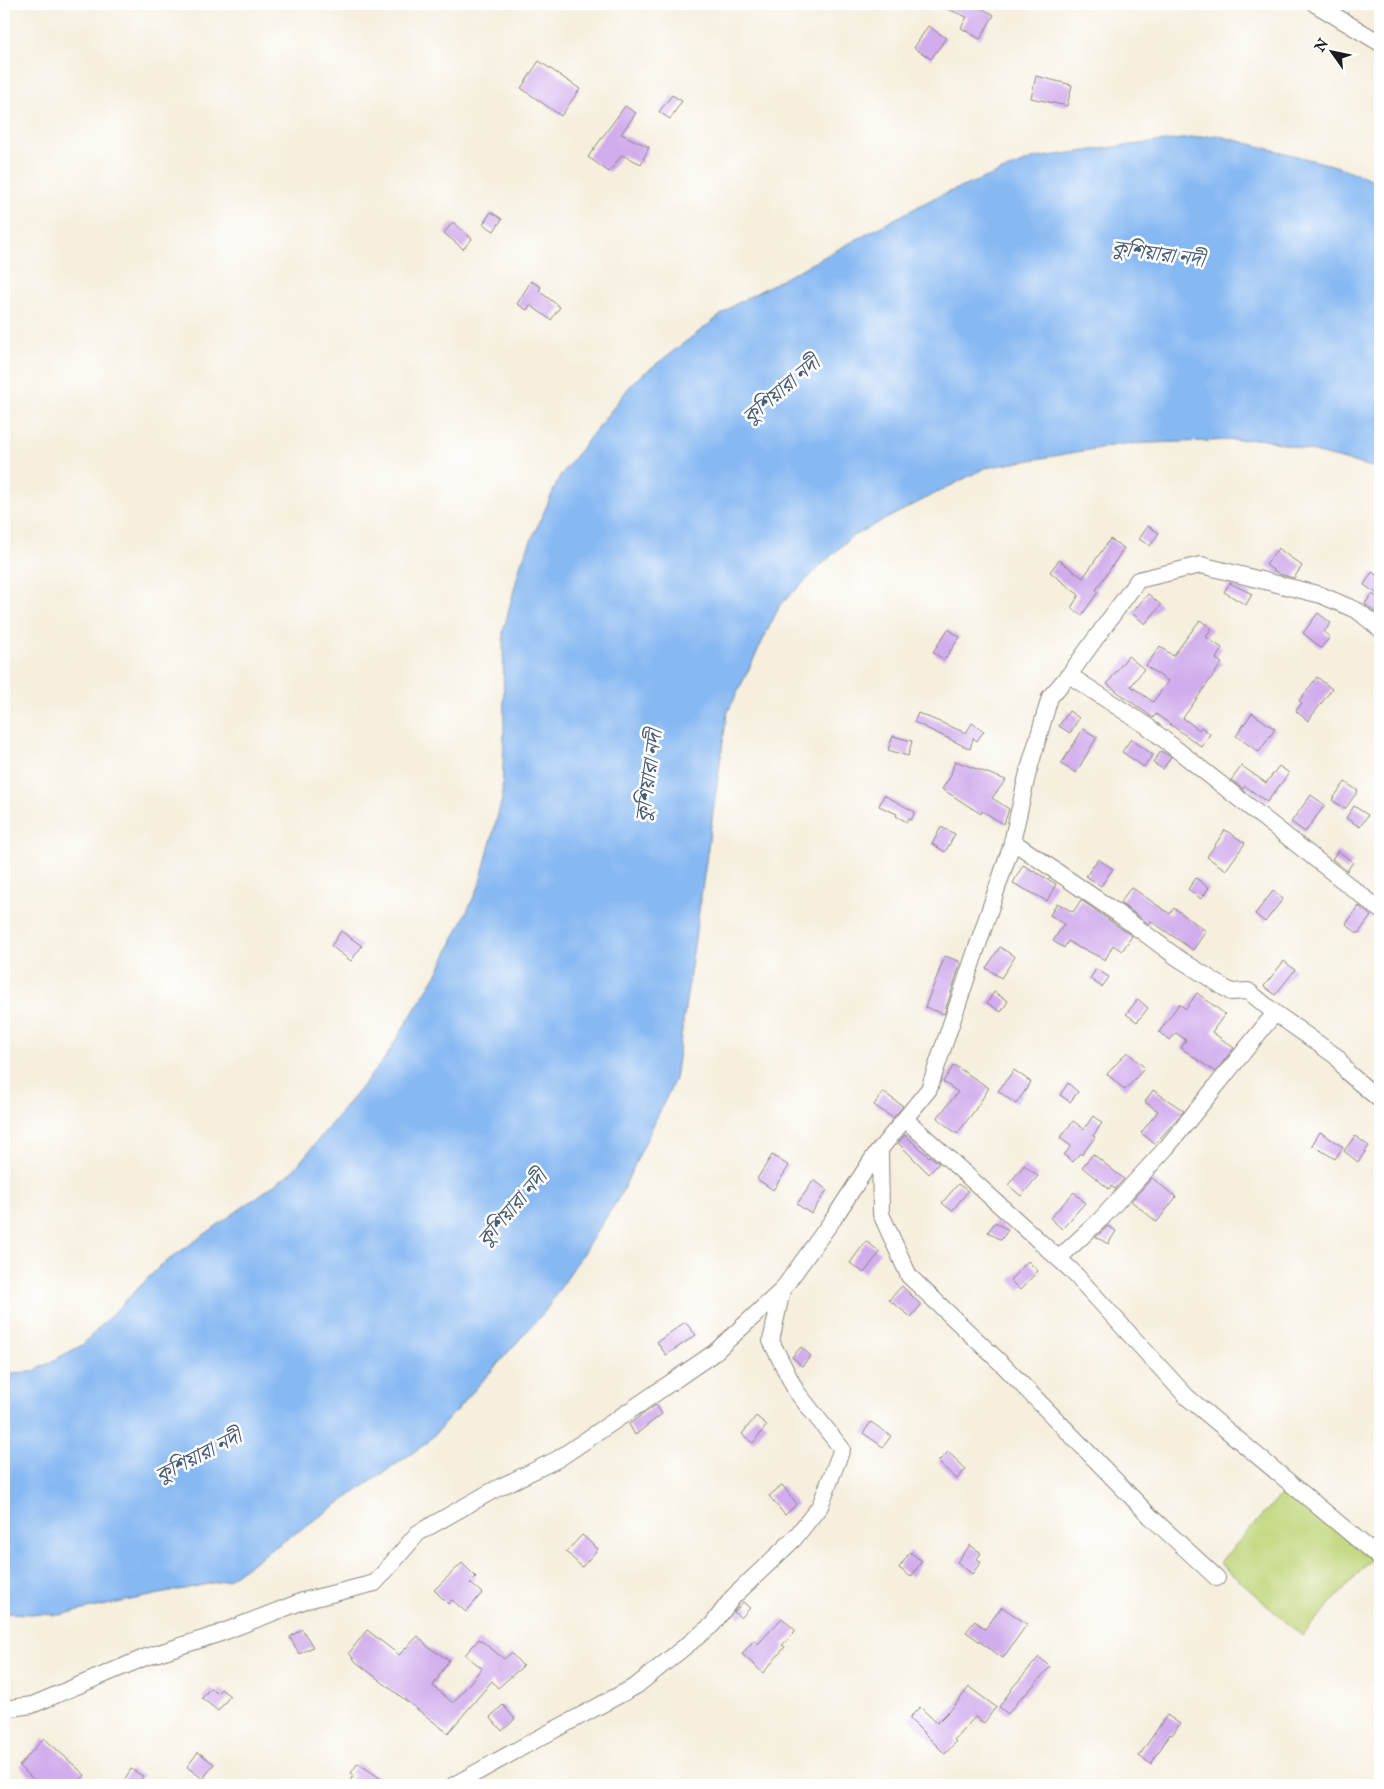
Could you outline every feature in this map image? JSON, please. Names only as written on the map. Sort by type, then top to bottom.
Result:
[{"type":"street","points":[[1316,4],[1380,43]]},
{"type":"street","points":[[4,1709],[32,1705],[146,1657],[218,1634],[303,1601],[375,1583],[418,1533],[492,1491],[558,1458],[589,1438],[714,1353],[782,1290],[880,1149],[929,1090],[1012,841],[1027,776],[1050,697],[1069,675],[1094,638],[1138,580],[1200,565],[1321,595],[1358,611],[1380,629]]},
{"type":"street","points":[[1069,675],[1148,726],[1380,910]]},
{"type":"street","points":[[1012,841],[1120,914],[1178,958],[1232,992],[1248,991],[1337,1057],[1348,1074],[1380,1100]]},
{"type":"street","points":[[1059,1258],[1101,1219],[1167,1147],[1276,1012]]},
{"type":"street","points":[[905,1119],[1059,1258],[1123,1325],[1187,1397],[1380,1558]]},
{"type":"street","points":[[880,1149],[881,1214],[909,1276],[1003,1365],[1151,1517],[1217,1578]]},
{"type":"street","points":[[454,1785],[636,1686],[712,1626],[733,1597],[794,1539],[820,1506],[842,1450],[796,1391],[771,1341],[782,1290]]},
{"type":"green space","points":[[1287,1488],[1371,1559],[1302,1636],[1219,1563]]},
{"type":"water","name":"কুশিয়ারা নদী","points":[[1216,135],[1339,167],[1380,182],[1380,469],[1264,439],[1123,444],[985,468],[851,537],[780,605],[727,714],[675,1079],[620,1196],[546,1310],[427,1443],[227,1580],[59,1615],[4,1613],[4,1373],[32,1372],[82,1345],[160,1266],[292,1172],[385,1058],[439,970],[479,886],[502,799],[504,731],[503,632],[521,563],[560,476],[634,381],[734,305],[934,198],[1035,158]]},
{"type":"building","points":[[935,4],[974,4],[994,15],[980,39],[961,28],[967,17]]},
{"type":"building","points":[[928,26],[946,38],[931,59],[914,48]]},
{"type":"building","points":[[539,61],[580,89],[561,116],[521,88]]},
{"type":"building","points":[[1036,76],[1072,85],[1067,106],[1031,98]]},
{"type":"building","points":[[672,95],[682,101],[670,119],[659,112]]},
{"type":"building","points":[[625,106],[636,113],[621,134],[649,147],[641,164],[622,155],[609,172],[588,157]]},
{"type":"building","points":[[491,212],[502,219],[494,231],[483,224]]},
{"type":"building","points":[[453,222],[472,239],[463,249],[444,233]]},
{"type":"building","points":[[531,281],[541,287],[539,291],[560,307],[551,320],[530,305],[527,310],[517,304]]},
{"type":"building","points":[[1148,526],[1159,533],[1150,546],[1139,539]]},
{"type":"building","points":[[1110,539],[1124,548],[1082,615],[1071,608],[1079,595],[1050,572],[1059,560],[1083,578]]},
{"type":"building","points":[[1278,548],[1302,566],[1294,578],[1279,574],[1266,565]]},
{"type":"building","points":[[1372,572],[1380,578],[1380,596],[1364,585]]},
{"type":"building","points":[[1230,583],[1252,594],[1246,605],[1224,592]]},
{"type":"building","points":[[1148,594],[1161,605],[1145,624],[1132,613]]},
{"type":"building","points":[[1372,594],[1380,599],[1380,616],[1365,604]]},
{"type":"building","points":[[1318,613],[1331,623],[1324,632],[1330,637],[1321,648],[1303,633]]},
{"type":"building","points":[[1200,620],[1212,629],[1206,637],[1222,648],[1216,659],[1222,663],[1183,718],[1199,730],[1201,727],[1210,734],[1202,747],[1156,714],[1153,718],[1107,684],[1128,656],[1144,669],[1131,686],[1153,702],[1168,681],[1146,666],[1160,646],[1173,656]]},
{"type":"building","points":[[948,629],[960,637],[944,660],[933,652]]},
{"type":"building","points":[[1317,677],[1332,689],[1308,721],[1296,711],[1302,703],[1299,701]]},
{"type":"building","points":[[1069,711],[1079,718],[1070,733],[1059,726]]},
{"type":"building","points":[[918,713],[966,733],[972,723],[984,731],[977,741],[973,738],[970,749],[914,722]]},
{"type":"building","points":[[1252,713],[1275,729],[1259,752],[1236,736]]},
{"type":"building","points":[[1083,729],[1097,737],[1076,773],[1061,764]]},
{"type":"building","points":[[893,736],[912,741],[908,756],[888,750]]},
{"type":"building","points":[[1131,739],[1153,755],[1144,767],[1122,752]]},
{"type":"building","points":[[1161,751],[1171,757],[1163,769],[1153,763]]},
{"type":"building","points":[[955,761],[1006,780],[992,798],[1009,809],[1004,824],[982,811],[981,814],[942,789],[950,777]]},
{"type":"building","points":[[1242,766],[1266,783],[1279,766],[1289,773],[1267,802],[1245,786],[1243,789],[1231,780]]},
{"type":"building","points":[[1345,782],[1358,791],[1345,809],[1332,800]]},
{"type":"building","points":[[884,795],[915,812],[911,820],[909,819],[907,822],[896,816],[897,814],[879,806]]},
{"type":"building","points":[[1311,795],[1325,805],[1305,832],[1291,822]]},
{"type":"building","points":[[1354,806],[1368,815],[1360,827],[1346,818]]},
{"type":"building","points":[[941,827],[955,834],[945,852],[932,844]]},
{"type":"building","points":[[1225,830],[1245,843],[1226,870],[1207,857]]},
{"type":"building","points":[[1338,851],[1353,862],[1347,871],[1332,859]]},
{"type":"building","points":[[1098,859],[1113,869],[1101,886],[1086,876]]},
{"type":"building","points":[[1023,865],[1056,884],[1047,901],[1013,883]]},
{"type":"building","points":[[1196,878],[1209,888],[1201,899],[1188,889]]},
{"type":"building","points":[[1131,887],[1170,914],[1174,908],[1206,931],[1193,950],[1151,921],[1149,924],[1120,903]]},
{"type":"building","points":[[1273,891],[1283,899],[1265,922],[1255,914]]},
{"type":"building","points":[[1081,900],[1132,936],[1122,951],[1113,945],[1105,960],[1068,941],[1064,948],[1053,941],[1064,924],[1050,915],[1057,903],[1073,912]]},
{"type":"building","points":[[1359,906],[1371,916],[1358,934],[1346,924]]},
{"type":"building","points":[[341,931],[362,946],[351,961],[331,946]]},
{"type":"building","points":[[1000,947],[1015,957],[1001,978],[986,968]]},
{"type":"building","points":[[945,956],[961,962],[944,1014],[925,1007]]},
{"type":"building","points":[[1284,961],[1295,970],[1275,995],[1264,986]]},
{"type":"building","points":[[1096,969],[1109,977],[1102,987],[1090,979]]},
{"type":"building","points":[[994,992],[1008,1001],[1001,1012],[987,1003]]},
{"type":"building","points":[[1197,993],[1225,1014],[1212,1032],[1234,1048],[1215,1072],[1181,1048],[1186,1040],[1176,1033],[1170,1040],[1159,1032],[1179,1004],[1186,1009]]},
{"type":"building","points":[[1138,999],[1148,1008],[1137,1022],[1126,1014]]},
{"type":"building","points":[[1127,1052],[1145,1068],[1125,1090],[1107,1074]]},
{"type":"building","points":[[954,1065],[989,1088],[957,1134],[937,1118],[958,1092],[943,1082]]},
{"type":"building","points":[[1014,1070],[1031,1082],[1016,1104],[998,1091]]},
{"type":"building","points":[[1068,1083],[1078,1092],[1070,1102],[1060,1095]]},
{"type":"building","points":[[1153,1090],[1184,1111],[1155,1144],[1141,1133],[1158,1111],[1145,1102]]},
{"type":"building","points":[[883,1092],[903,1106],[893,1118],[874,1105]]},
{"type":"building","points":[[1093,1116],[1102,1123],[1082,1155],[1080,1153],[1073,1162],[1064,1155],[1071,1146],[1060,1138],[1073,1121],[1084,1129]]},
{"type":"building","points":[[1320,1132],[1343,1147],[1335,1159],[1312,1145]]},
{"type":"building","points":[[905,1135],[929,1157],[939,1163],[929,1174],[898,1143]]},
{"type":"building","points":[[1355,1136],[1369,1146],[1358,1162],[1344,1151]]},
{"type":"building","points":[[1093,1154],[1124,1179],[1115,1189],[1111,1186],[1109,1189],[1082,1167]]},
{"type":"building","points":[[772,1155],[789,1166],[773,1190],[757,1179]]},
{"type":"building","points":[[1024,1165],[1038,1176],[1021,1196],[1008,1185]]},
{"type":"building","points":[[1152,1178],[1176,1197],[1157,1222],[1131,1201]]},
{"type":"building","points":[[814,1180],[827,1190],[811,1214],[797,1204]]},
{"type":"building","points":[[958,1184],[968,1191],[952,1211],[942,1203]]},
{"type":"building","points":[[1074,1192],[1085,1203],[1062,1229],[1050,1218]]},
{"type":"building","points":[[995,1222],[1008,1230],[1001,1240],[988,1232]]},
{"type":"building","points":[[1108,1226],[1116,1231],[1108,1244],[1096,1237]]},
{"type":"building","points":[[866,1241],[880,1252],[864,1273],[850,1263]]},
{"type":"building","points":[[1028,1261],[1038,1271],[1020,1290],[1010,1280]]},
{"type":"building","points":[[902,1286],[921,1305],[911,1317],[889,1300]]},
{"type":"building","points":[[685,1322],[696,1335],[666,1355],[657,1342]]},
{"type":"building","points":[[801,1347],[811,1356],[802,1366],[792,1357]]},
{"type":"building","points":[[656,1405],[662,1414],[635,1435],[629,1424]]},
{"type":"building","points":[[756,1416],[767,1425],[753,1443],[742,1434]]},
{"type":"building","points":[[871,1422],[891,1436],[883,1447],[863,1433]]},
{"type":"building","points":[[948,1452],[966,1469],[957,1479],[938,1462]]},
{"type":"building","points":[[782,1485],[797,1504],[785,1515],[769,1496]]},
{"type":"building","points":[[582,1535],[598,1549],[582,1567],[566,1552]]},
{"type":"building","points":[[970,1545],[981,1553],[977,1559],[981,1562],[972,1574],[957,1562]]},
{"type":"building","points":[[910,1552],[922,1561],[911,1577],[899,1568]]},
{"type":"building","points":[[462,1563],[476,1577],[470,1583],[482,1593],[466,1612],[452,1600],[448,1604],[434,1590]]},
{"type":"building","points":[[743,1602],[750,1608],[741,1618],[734,1612]]},
{"type":"building","points":[[1002,1607],[1027,1624],[1003,1658],[966,1632],[975,1621],[985,1629]]},
{"type":"building","points":[[782,1618],[796,1631],[782,1645],[785,1647],[763,1673],[742,1654],[754,1640],[758,1644]]},
{"type":"building","points":[[302,1629],[313,1647],[299,1654],[290,1637]]},
{"type":"building","points":[[367,1630],[399,1655],[418,1636],[428,1647],[449,1660],[433,1686],[453,1703],[482,1668],[465,1655],[479,1639],[504,1659],[511,1653],[523,1666],[498,1688],[492,1681],[448,1733],[356,1662],[349,1653]]},
{"type":"building","points":[[1039,1657],[1050,1667],[1008,1714],[999,1707],[1013,1687]]},
{"type":"building","points":[[969,1687],[996,1707],[984,1723],[975,1717],[954,1740],[956,1742],[945,1754],[909,1718],[920,1707],[937,1723]]},
{"type":"building","points":[[210,1688],[217,1693],[221,1689],[230,1696],[218,1711],[202,1698]]},
{"type":"building","points":[[503,1705],[515,1719],[502,1731],[490,1717]]},
{"type":"building","points":[[1167,1715],[1180,1724],[1172,1735],[1170,1734],[1151,1764],[1139,1756]]},
{"type":"building","points":[[44,1738],[85,1775],[76,1785],[40,1785],[19,1766]]},
{"type":"building","points":[[198,1752],[214,1764],[203,1779],[187,1767]]},
{"type":"building","points":[[358,1763],[390,1785],[347,1785],[354,1775],[351,1773]]},
{"type":"building","points":[[131,1769],[143,1776],[137,1785],[121,1785]]}]
